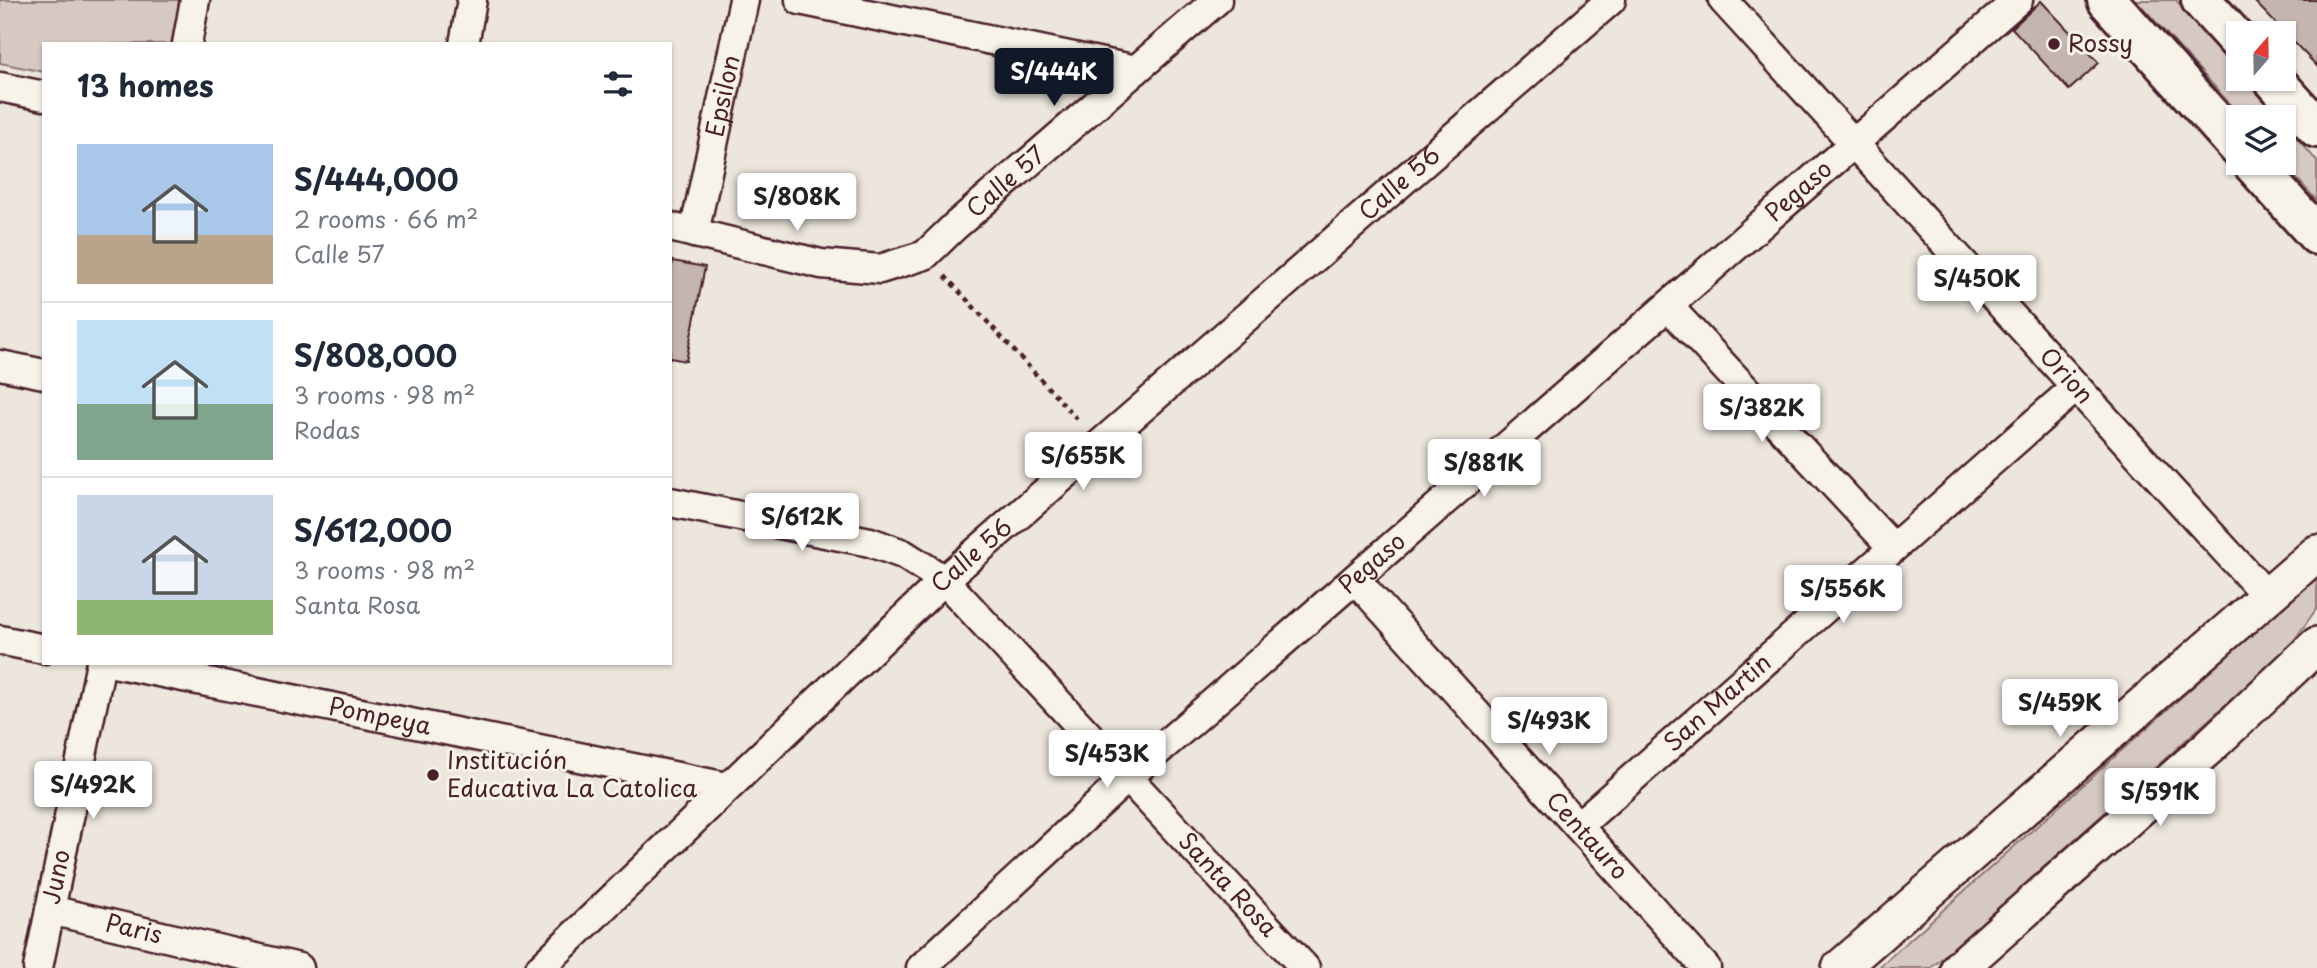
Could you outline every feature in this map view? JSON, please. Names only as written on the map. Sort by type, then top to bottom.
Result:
[{"type":"main road","points":[[2107,0],[2226,134]]},
{"type":"main road","points":[[2202,0],[2226,27]]},
{"type":"main road","points":[[2284,91],[2317,128]]},
{"type":"main road","points":[[2263,175],[2317,235]]},
{"type":"street","points":[[187,42],[195,0]]},
{"type":"street","points":[[464,42],[472,0]]},
{"type":"street","name":"Epsilon","points":[[682,230],[744,0]]},
{"type":"street","points":[[800,0],[1136,70]]},
{"type":"street","name":"Calle 57","points":[[925,255],[1217,0]]},
{"type":"street","name":"Calle 56","points":[[540,968],[944,580],[1611,0]]},
{"type":"street","name":"Orion","points":[[1723,0],[2267,596]]},
{"type":"street","name":"Pegaso","points":[[921,968],[1128,777],[2018,0]]},
{"type":"street","points":[[0,87],[42,96]]},
{"type":"street","points":[[682,230],[821,264],[880,269],[925,255]]},
{"type":"street","points":[[1668,306],[1893,548]]},
{"type":"street","points":[[0,365],[42,374]]},
{"type":"street","name":"San Martin","points":[[1578,827],[2076,387]]},
{"type":"street","name":"Santa Rosa","points":[[672,502],[870,542],[903,554],[944,580],[1305,968]]},
{"type":"street","points":[[1840,968],[2317,553]]},
{"type":"street","name":"Centauro","points":[[1355,579],[1706,968]]},
{"type":"street","points":[[0,640],[42,649]]},
{"type":"street","points":[[1959,968],[2315,653]]},
{"type":"street","name":"Juno","points":[[38,968],[101,665]]},
{"type":"street","name":"Pompeya","points":[[124,665],[727,787]]},
{"type":"street","name":"Paris","points":[[50,910],[271,965],[299,968]]},
{"type":"path","points":[[925,255],[1101,444]]},
{"type":"shaded area","points":[[0,0],[188,0],[180,42],[42,42],[42,72],[0,63]]},
{"type":"shaded area","points":[[2136,0],[2176,0],[2226,57],[2226,91],[2255,91],[2268,105],[2231,105]]},
{"type":"shaded area","points":[[2296,137],[2317,161],[2317,201],[2294,175],[2296,175]]},
{"type":"shaded area","points":[[2317,576],[2317,608],[2288,649],[1931,968],[1878,968]]},
{"type":"building","points":[[2253,0],[2317,0],[2317,66],[2296,44],[2296,21],[2273,21]]},
{"type":"building","points":[[2041,1],[2099,63],[2069,90],[2012,28]]},
{"type":"building","points":[[673,261],[705,267],[686,361],[672,358]]},
{"type":"place","name":"Rossy","points":[[2054,44]]},
{"type":"place","name":"Institución Educativa La Catolica","points":[[433,775]]}]
